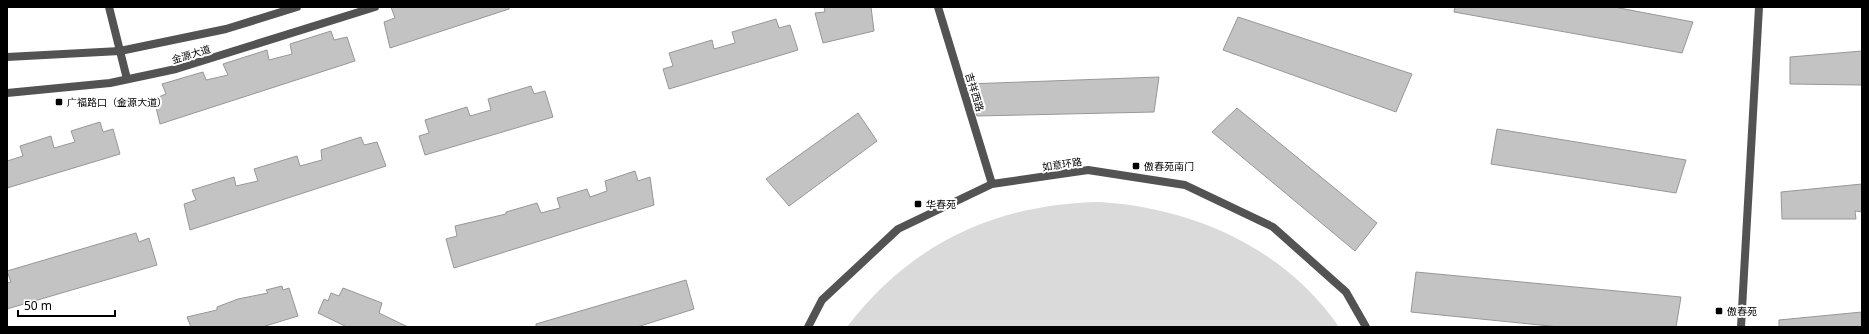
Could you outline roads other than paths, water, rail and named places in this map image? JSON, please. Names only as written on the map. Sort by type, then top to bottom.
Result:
[{"type":"street","points":[[109,7],[127,80]]},
{"type":"street","name":"金源大道","points":[[7,57],[120,51],[226,29],[297,7]]},
{"type":"street","name":"金源大道","points":[[7,93],[110,83],[176,69],[375,7]]},
{"type":"street","name":"吉祥西路","points":[[938,7],[992,184]]},
{"type":"street","points":[[1741,327],[1759,7]]},
{"type":"street","name":"如意环路","points":[[808,327],[822,300],[898,229],[992,184],[1088,170],[1185,185],[1273,227],[1346,292],[1366,327]]},
{"type":"place","name":"广福路口（金源大道）","points":[[59,102]]},
{"type":"place","name":"傲春苑南门","points":[[1136,166]]},
{"type":"place","name":"华春苑","points":[[918,204]]},
{"type":"place","name":"傲春苑","points":[[1719,311]]}]
